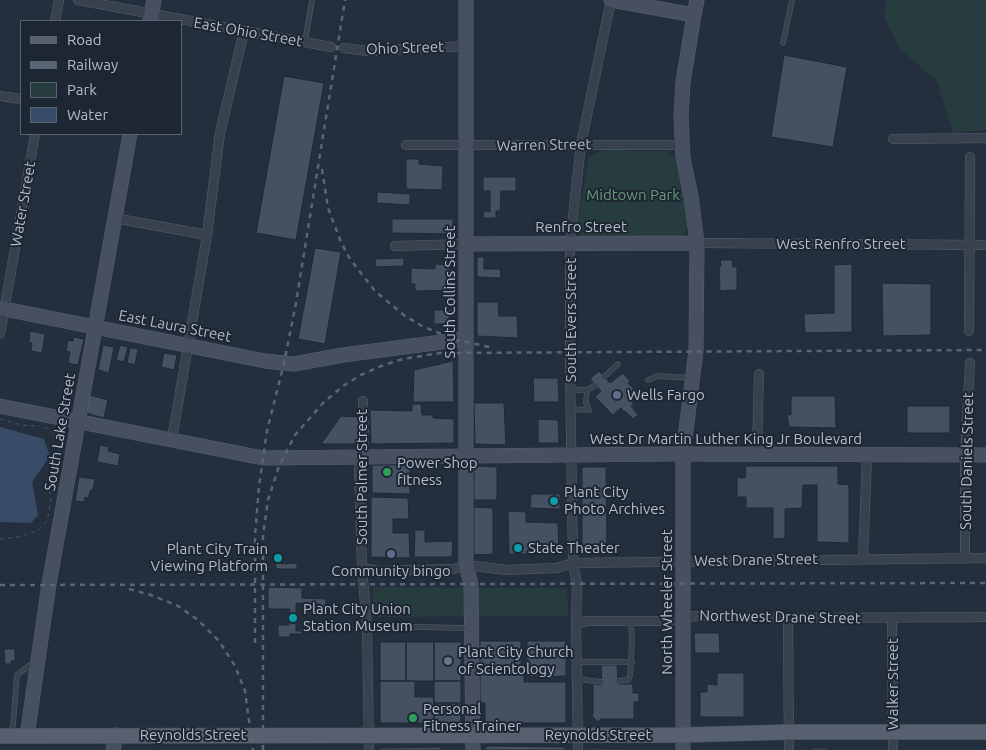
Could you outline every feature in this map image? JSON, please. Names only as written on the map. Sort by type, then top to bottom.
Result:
[{"type":"main road","name":"Reynolds Street","points":[[5,736],[114,743],[683,743],[789,732],[986,732]]},
{"type":"street","points":[[55,20],[59,0]]},
{"type":"street","name":"East Ohio Street","points":[[78,0],[152,12],[244,32],[331,47]]},
{"type":"street","name":"South Collins Street","points":[[466,0],[466,565],[471,584],[473,628],[473,742]]},
{"type":"street","points":[[611,0],[694,15]]},
{"type":"street","name":"South Evers Street","points":[[578,742],[577,584],[574,563],[571,409],[570,244],[581,144],[611,0]]},
{"type":"street","name":"North Wheeler Street","points":[[683,743],[683,454],[696,351],[697,244],[683,145],[681,116],[683,82],[697,0]]},
{"type":"street","points":[[172,440],[207,235],[220,133],[244,32]]},
{"type":"street","name":"Ohio Street","points":[[344,48],[368,51],[467,46]]},
{"type":"street","points":[[0,96],[20,99]]},
{"type":"street","name":"Water Street","points":[[0,334],[2,309],[35,135]]},
{"type":"street","name":"South Lake Street","points":[[27,736],[50,584],[130,135]]},
{"type":"street","points":[[893,139],[986,138]]},
{"type":"street","name":"Warren Street","points":[[406,145],[683,145]]},
{"type":"street","points":[[969,331],[970,157]]},
{"type":"street","points":[[114,218],[207,235]]},
{"type":"street","points":[[395,246],[466,244]]},
{"type":"street","name":"Renfro Street","points":[[466,244],[697,244]]},
{"type":"street","name":"West Renfro Street","points":[[697,244],[986,245]]},
{"type":"street","name":"East Laura Street","points":[[2,309],[284,364],[465,339]]},
{"type":"street","name":"South Daniels Street","points":[[965,558],[965,455],[970,363]]},
{"type":"street","points":[[757,454],[760,374]]},
{"type":"street","name":"South Palmer Street","points":[[363,400],[364,441],[359,470],[362,568],[367,626],[369,743]]},
{"type":"street","name":"West Dr Martin Luther King Jr Boulevard","points":[[0,406],[263,458],[683,454],[986,455]]},
{"type":"street","points":[[863,559],[867,455]]},
{"type":"street","name":"West Drane Street","points":[[362,568],[380,571],[454,570],[466,565],[506,570],[557,568],[574,563],[986,558]]},
{"type":"street","name":"Northwest Drane Street","points":[[576,624],[586,621],[671,621],[683,617],[986,617]]},
{"type":"street","points":[[788,618],[789,750]]},
{"type":"street","name":"Walker Street","points":[[892,618],[893,750]]},
{"type":"lane","points":[[305,42],[312,0]]},
{"type":"lane","points":[[784,43],[792,0]]},
{"type":"lane","points":[[604,377],[618,364]]},
{"type":"lane","points":[[648,380],[658,376],[692,378]]},
{"type":"lane","points":[[571,390],[587,390],[596,385]]},
{"type":"lane","points":[[571,409],[589,410],[586,403],[587,390]]},
{"type":"lane","points":[[618,682],[628,680],[630,676],[632,662],[631,621]]},
{"type":"lane","points":[[367,626],[473,628]]},
{"type":"lane","points":[[576,662],[632,662]]},
{"type":"lane","points":[[5,736],[13,725],[16,675],[30,665],[38,666]]},
{"type":"lane","points":[[577,680],[602,682]]},
{"type":"path","points":[[0,419],[21,426],[41,426],[50,429],[61,442],[62,453],[50,475],[48,483],[51,497],[50,513],[46,522],[38,531],[0,540]]},
{"type":"green space","points":[[886,0],[986,0],[986,130],[953,133],[937,81],[900,49],[884,17]]},
{"type":"green space","name":"Midtown Park","points":[[604,150],[666,151],[673,155],[684,193],[688,223],[687,230],[678,240],[580,238],[578,220],[589,156]]},
{"type":"green space","points":[[373,587],[567,588],[568,616],[378,617],[373,606]]},
{"type":"water","points":[[0,427],[44,439],[50,456],[32,482],[38,515],[31,523],[0,522]]},
{"type":"building","points":[[784,55],[847,67],[833,147],[771,137]]},
{"type":"building","points":[[284,76],[324,83],[296,240],[256,233]]},
{"type":"building","points":[[406,159],[419,159],[419,164],[443,166],[442,190],[406,189]]},
{"type":"building","points":[[483,177],[516,177],[516,191],[501,191],[500,211],[496,211],[496,218],[483,218],[484,211],[490,212],[490,191],[483,191]]},
{"type":"building","points":[[377,192],[410,194],[410,205],[377,203]]},
{"type":"building","points":[[392,219],[453,219],[453,234],[392,233]]},
{"type":"building","points":[[315,248],[341,252],[325,344],[298,339]]},
{"type":"building","points":[[477,257],[484,257],[484,269],[500,269],[501,278],[477,277]]},
{"type":"building","points":[[404,258],[404,266],[376,267],[375,259]]},
{"type":"building","points":[[720,260],[732,260],[733,267],[737,267],[737,290],[720,291]]},
{"type":"building","points":[[435,264],[449,265],[449,269],[454,269],[454,290],[415,291],[415,284],[411,284],[411,268],[435,269]]},
{"type":"building","points":[[852,264],[852,332],[805,333],[804,314],[834,313],[834,265]]},
{"type":"building","points":[[882,283],[931,284],[931,335],[883,336]]},
{"type":"building","points":[[477,302],[498,302],[499,316],[517,316],[518,338],[477,336]]},
{"type":"building","points":[[434,310],[454,310],[454,317],[449,317],[450,324],[434,324]]},
{"type":"building","points":[[30,331],[45,334],[42,353],[31,351],[32,343],[29,342]]},
{"type":"building","points":[[74,337],[84,339],[78,365],[68,363],[70,352],[66,351],[68,340],[73,341]]},
{"type":"building","points":[[103,345],[114,347],[109,373],[98,370]]},
{"type":"building","points":[[120,345],[128,347],[124,362],[116,360]]},
{"type":"building","points":[[130,348],[138,349],[135,365],[127,363]]},
{"type":"building","points":[[164,353],[177,355],[174,370],[161,367]]},
{"type":"building","points":[[453,361],[454,402],[413,402],[414,370]]},
{"type":"building","name":"Wells Fargo","points":[[599,371],[610,383],[623,373],[630,381],[628,383],[638,394],[630,400],[634,404],[631,406],[638,415],[633,419],[621,408],[613,415],[595,397],[601,391],[590,379]]},
{"type":"building","points":[[533,378],[558,378],[559,402],[534,402]]},
{"type":"building","points":[[90,395],[108,400],[104,418],[86,413]]},
{"type":"building","points":[[791,396],[835,396],[836,428],[789,427],[787,414],[791,415]]},
{"type":"building","points":[[474,403],[504,403],[506,445],[475,444]]},
{"type":"building","points":[[412,404],[421,404],[422,415],[433,415],[433,418],[454,419],[454,443],[371,444],[370,410],[412,411]]},
{"type":"building","points":[[907,406],[950,406],[950,433],[907,433]]},
{"type":"building","points":[[341,416],[360,417],[359,444],[321,444]]},
{"type":"building","points":[[538,419],[558,420],[559,443],[538,443]]},
{"type":"building","points":[[100,445],[109,447],[108,451],[120,454],[118,466],[97,462]]},
{"type":"building","points":[[372,465],[410,465],[410,494],[372,493]]},
{"type":"building","points":[[474,466],[497,467],[497,500],[474,500]]},
{"type":"building","points":[[746,466],[838,466],[838,484],[849,485],[849,543],[817,542],[817,485],[803,485],[802,508],[785,509],[785,538],[773,539],[773,508],[746,508],[746,497],[737,497],[737,477],[745,478]]},
{"type":"building","points":[[582,467],[606,467],[607,553],[582,553]]},
{"type":"building","points":[[79,477],[95,479],[93,490],[91,490],[88,498],[85,497],[84,502],[75,501]]},
{"type":"building","points":[[531,494],[560,494],[560,509],[530,508]]},
{"type":"building","points":[[371,497],[408,498],[409,519],[393,519],[393,533],[409,533],[410,558],[371,557]]},
{"type":"building","points":[[474,507],[493,508],[493,554],[474,555]]},
{"type":"building","points":[[508,511],[526,512],[526,522],[558,523],[559,554],[509,554]]},
{"type":"building","points":[[415,530],[425,530],[425,542],[453,541],[452,557],[414,557]]},
{"type":"building","name":"Plant City Train Viewing Platform","points":[[275,553],[281,553],[281,564],[297,563],[297,569],[276,569]]},
{"type":"building","name":"Plant City Union Station Museum","points":[[268,587],[302,588],[302,598],[326,599],[326,611],[319,611],[319,604],[296,603],[296,631],[302,631],[302,634],[278,637],[278,625],[289,625],[290,609],[268,609]]},
{"type":"building","points":[[694,633],[719,633],[720,653],[695,653]]},
{"type":"building","points":[[480,641],[521,641],[521,672],[524,672],[524,682],[566,682],[566,723],[485,723],[485,703],[480,703]]},
{"type":"building","points":[[527,641],[566,641],[566,676],[527,677]]},
{"type":"building","points":[[380,642],[406,642],[406,681],[380,681]]},
{"type":"building","points":[[406,642],[434,642],[434,681],[406,681]]},
{"type":"building","name":"Plant City Church of Scientology","points":[[434,642],[461,642],[461,681],[434,681]]},
{"type":"building","points":[[4,649],[15,649],[15,661],[11,661],[11,664],[5,664]]},
{"type":"building","points":[[601,665],[617,665],[618,684],[633,684],[633,693],[639,693],[639,702],[634,702],[634,719],[601,719],[598,722],[592,716],[593,684],[602,685]]},
{"type":"building","points":[[717,673],[744,673],[744,717],[700,717],[700,692],[707,692],[707,684],[717,685]]},
{"type":"building","points":[[380,681],[415,681],[415,697],[434,697],[434,723],[380,723]]},
{"type":"building","points":[[434,681],[461,681],[461,703],[434,703]]},
{"type":"building","points":[[434,703],[461,703],[461,723],[434,723]]},
{"type":"building","points":[[487,746],[565,747],[565,750],[484,750]]},
{"type":"building","points":[[441,747],[441,750],[379,750],[379,748]]},
{"type":"building","points":[[590,748],[629,749],[629,750],[590,750]]},
{"type":"building","points":[[811,748],[828,748],[828,750],[811,750]]},
{"type":"railway","points":[[255,643],[255,536],[259,486],[267,431],[284,363],[296,303],[345,0]]},
{"type":"railway","points":[[322,169],[328,208],[341,242],[350,259],[375,291],[405,316],[422,326],[453,339],[489,347]]},
{"type":"railway","points":[[263,750],[263,535],[268,500],[279,466],[295,435],[324,402],[343,386],[361,375],[403,359],[440,353],[986,350]]},
{"type":"railway","points":[[0,585],[986,583]]},
{"type":"railway","points":[[129,589],[151,595],[178,606],[198,620],[219,641],[235,666],[245,691],[253,750]]},
{"type":"place","name":"Wells Fargo","points":[[617,395]]},
{"type":"place","name":"Power Shop fitness","points":[[387,472]]},
{"type":"place","name":"Plant City Photo Archives","points":[[554,501]]},
{"type":"place","name":"State Theater","points":[[518,548]]},
{"type":"place","name":"Community bingo","points":[[391,554]]},
{"type":"place","name":"Plant City Train Viewing Platform","points":[[278,558]]},
{"type":"place","name":"Plant City Union Station Museum","points":[[293,618]]},
{"type":"place","name":"Plant City Church of Scientology","points":[[448,661]]},
{"type":"place","name":"Personal Fitness Trainer","points":[[413,718]]}]
